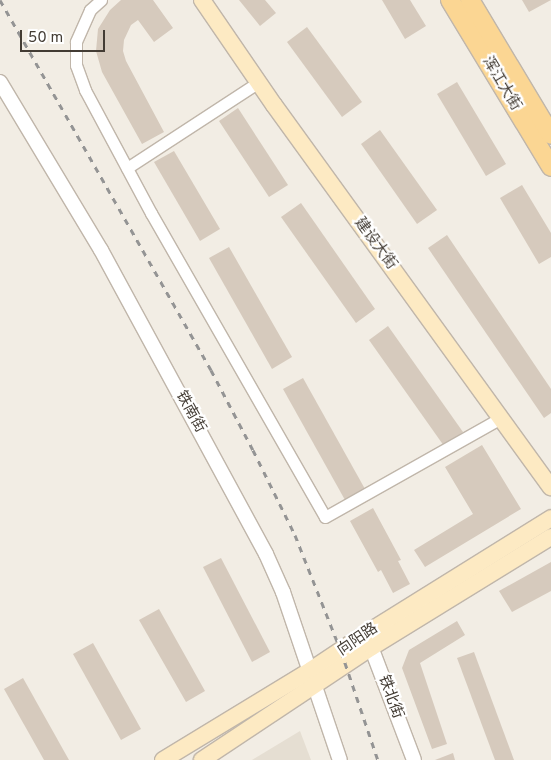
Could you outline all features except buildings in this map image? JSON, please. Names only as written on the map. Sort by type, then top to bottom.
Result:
[{"type":"main road","name":"建设大街","points":[[202,0],[551,487]]},
{"type":"main road","name":"浑江大街","points":[[450,0],[551,167]]},
{"type":"main road","name":"浑江大街","points":[[470,0],[551,135]]},
{"type":"main road","name":"向阳路","points":[[202,760],[315,686],[368,641],[551,518]]},
{"type":"main road","name":"向阳路","points":[[163,760],[311,670],[368,641],[551,537]]},
{"type":"street","points":[[101,0],[90,10],[76,42],[76,65],[85,90],[127,168],[325,516],[501,418]]},
{"type":"street","name":"铁南街","points":[[0,82],[101,250],[246,515],[283,592],[340,760]]},
{"type":"street","points":[[127,168],[259,82]]},
{"type":"street","name":"铁北街","points":[[368,641],[414,760]]},
{"type":"shaded area","points":[[300,731],[311,760],[252,760]]},
{"type":"railway","points":[[0,0],[211,370],[253,450],[295,535],[341,651],[378,760]]}]
